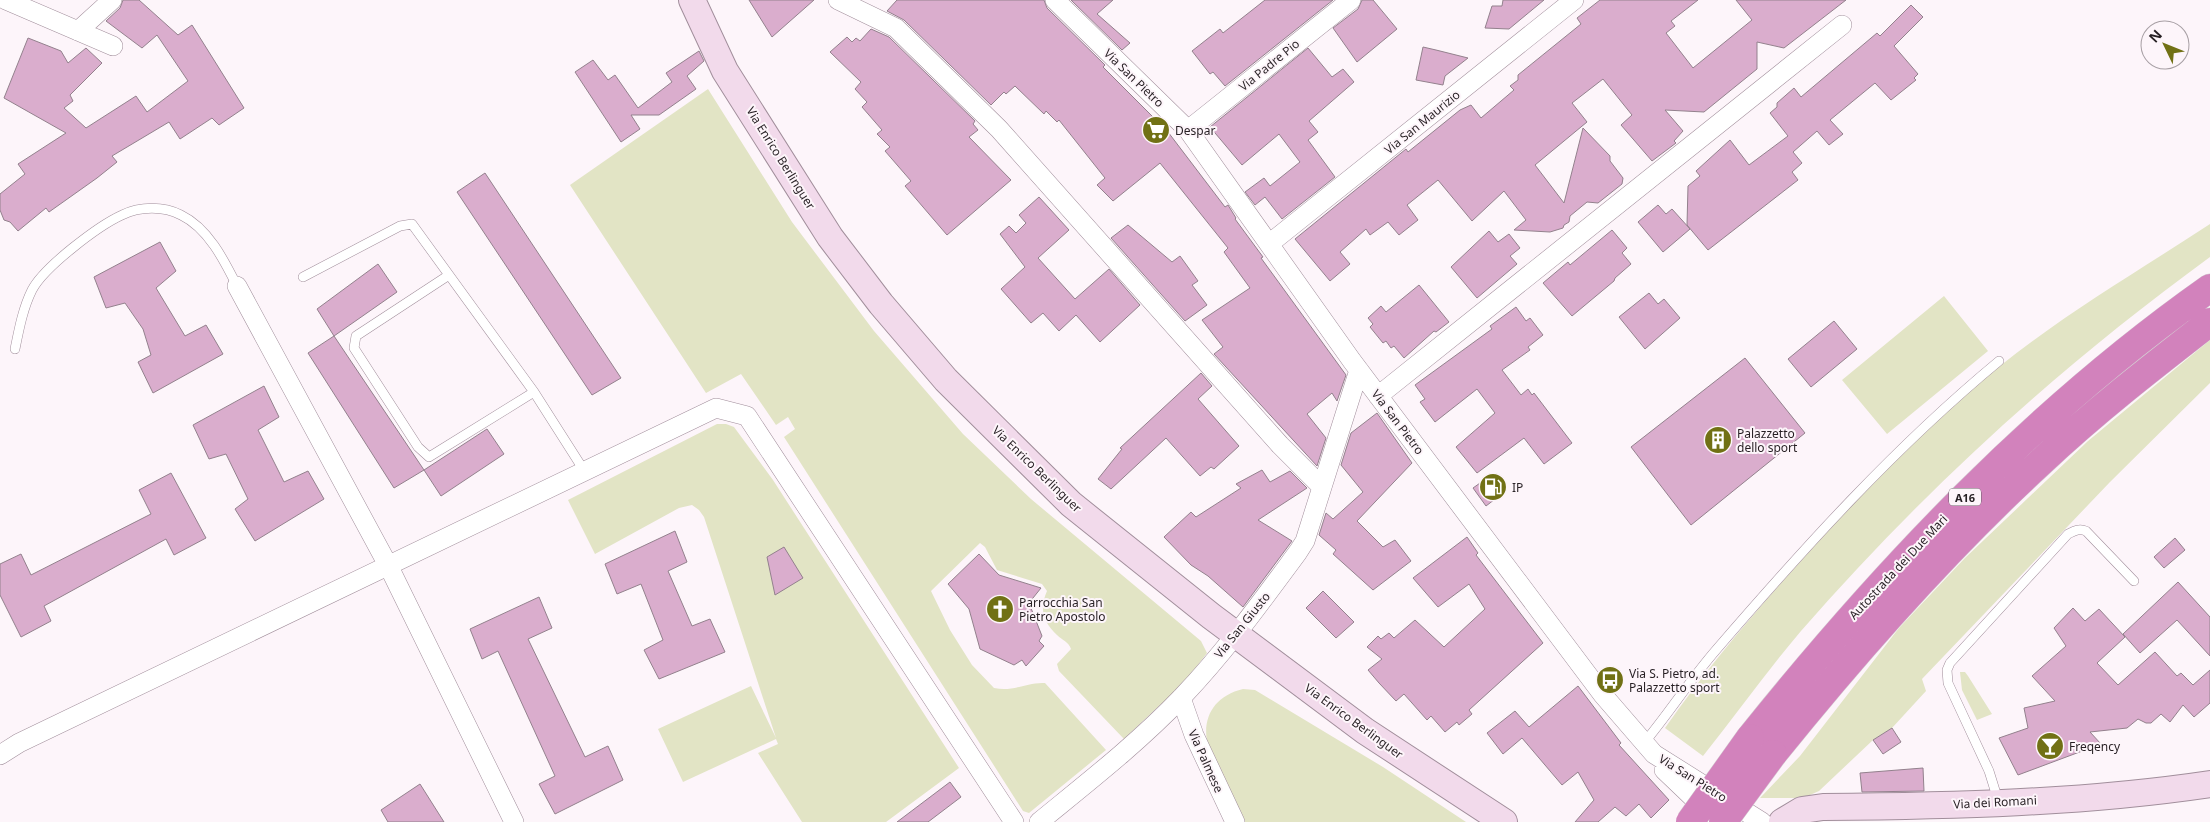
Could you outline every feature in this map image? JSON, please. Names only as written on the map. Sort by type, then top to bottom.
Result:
[{"type":"highway","name":"Autostrada dei Due Mari","points":[[1690,822],[1750,738],[1801,675],[1872,594],[1947,514],[2023,441],[2111,364],[2210,288]]},
{"type":"highway","name":"A16","points":[[1723,822],[1772,754],[1822,693],[1892,612],[1966,533],[2042,460],[2129,385],[2210,322]]},
{"type":"main road","name":"Via Enrico Berlinguer","points":[[692,0],[725,71],[830,237],[881,304],[946,380],[1071,504],[1237,635],[1365,732],[1504,822]]},
{"type":"main road","name":"Via dei Romani","points":[[1782,822],[1802,810],[1823,807],[1999,803],[2147,792],[2210,784]]},
{"type":"street","points":[[6,0],[113,46]]},
{"type":"street","points":[[78,31],[112,0]]},
{"type":"street","points":[[838,0],[896,28],[999,129],[1280,445],[1322,487]]},
{"type":"street","name":"Via San Pietro","points":[[1055,0],[1188,130],[1378,396],[1603,695],[1649,749],[1762,822]]},
{"type":"street","name":"Via Padre Pio","points":[[1188,130],[1351,0]]},
{"type":"street","name":"Via San Maurizio","points":[[1270,244],[1574,0]]},
{"type":"street","points":[[1378,396],[1842,25]]},
{"type":"street","points":[[237,286],[389,567],[514,822]]},
{"type":"street","name":"Via San Giusto","points":[[1039,822],[1122,754],[1181,698],[1237,635],[1298,552],[1322,487],[1359,370]]},
{"type":"street","points":[[0,755],[20,743],[716,408],[747,416],[1014,822]]},
{"type":"street","name":"Via Palmese","points":[[1181,698],[1194,735],[1235,822]]},
{"type":"street","points":[[1649,749],[1661,768],[1719,822]]},
{"type":"lane","points":[[15,348],[22,316],[32,289],[44,275],[95,231],[123,214],[147,208],[167,209],[182,215],[203,230],[237,286]]},
{"type":"lane","points":[[303,277],[400,226],[412,224],[534,392],[585,472]]},
{"type":"lane","points":[[449,274],[356,336],[353,341],[354,348],[418,447],[429,457],[534,392]]},
{"type":"lane","points":[[1649,749],[1714,652],[1855,496],[1943,410],[1999,362]]},
{"type":"lane","points":[[1999,803],[1989,771],[1948,683],[1950,663],[2068,534],[2074,531],[2081,529],[2086,531],[2134,581]]},
{"type":"green space","points":[[708,89],[792,222],[874,331],[963,434],[1031,499],[1201,641],[1207,653],[1171,700],[1161,704],[1124,739],[1059,671],[1057,664],[1071,649],[1048,625],[1043,609],[1047,591],[1042,584],[997,570],[985,547],[980,543],[931,591],[950,630],[972,665],[994,688],[1008,689],[1045,683],[1106,750],[1029,813],[1023,811],[784,437],[795,429],[788,417],[776,425],[741,374],[706,393],[570,185]]},
{"type":"green space","points":[[2210,224],[2210,257],[2099,342],[2046,387],[1995,432],[1896,528],[1801,631],[1703,756],[1665,728],[1719,656],[1776,589],[1859,497],[1927,429],[1975,386],[2051,328]]},
{"type":"green space","points":[[1944,296],[1988,351],[1887,434],[1842,380]]},
{"type":"green space","points":[[2210,340],[2210,383],[2110,482],[1922,679],[1926,691],[1892,728],[1873,740],[1819,791],[1803,798],[1760,798],[1800,756],[1899,628],[1965,558],[2088,441]]},
{"type":"green space","points":[[717,424],[726,424],[734,427],[773,480],[959,768],[886,822],[802,822],[758,753],[778,744],[776,739],[683,782],[658,729],[751,686],[776,738],[704,517],[692,505],[679,508],[595,554],[568,500]]},
{"type":"green space","points":[[1960,672],[1965,672],[1992,714],[1977,720],[1962,690]]},
{"type":"green space","points":[[1243,689],[1255,690],[1383,767],[1466,822],[1243,822],[1208,746],[1206,726],[1208,718],[1217,703],[1233,692]]},
{"type":"building","points":[[123,0],[139,0],[178,35],[192,25],[244,108],[219,125],[212,118],[180,139],[169,122],[112,156],[117,162],[97,178],[49,212],[46,208],[18,231],[10,222],[4,220],[0,210],[0,194],[25,174],[18,164],[66,133],[4,98],[28,38],[61,51],[68,63],[86,48],[102,63],[70,95],[73,101],[64,108],[86,128],[136,96],[147,112],[188,81],[157,35],[142,48],[106,21],[120,8]]},
{"type":"building","points":[[749,0],[814,0],[772,37]]},
{"type":"building","points":[[897,0],[1044,0],[1047,8],[1105,65],[1103,67],[1168,132],[1225,207],[1228,205],[1235,219],[1263,257],[1261,258],[1346,375],[1337,401],[1332,393],[1307,414],[1326,438],[1317,466],[1214,354],[1223,347],[1202,320],[1250,288],[1224,252],[1228,248],[1160,163],[1113,201],[1097,185],[1105,178],[1059,120],[1057,122],[1046,111],[1044,114],[1015,86],[1006,94],[1004,92],[991,105],[904,20],[887,11]]},
{"type":"building","points":[[1071,0],[1113,0],[1097,14],[1130,43],[1122,50]]},
{"type":"building","points":[[1265,0],[1333,0],[1225,86],[1213,72],[1210,74],[1192,51],[1220,29],[1223,33]]},
{"type":"building","points":[[1362,0],[1373,0],[1397,29],[1357,62],[1333,28],[1358,9]]},
{"type":"building","points":[[1503,0],[1544,0],[1509,29],[1485,28],[1492,6],[1502,6]]},
{"type":"building","points":[[1600,0],[1698,0],[1671,21],[1675,26],[1666,33],[1693,68],[1752,20],[1736,0],[1846,0],[1784,48],[1757,42],[1757,69],[1704,112],[1665,110],[1683,131],[1674,141],[1676,143],[1652,161],[1621,125],[1632,115],[1603,79],[1572,103],[1587,122],[1535,165],[1564,203],[1583,128],[1610,156],[1610,161],[1623,178],[1622,184],[1598,203],[1587,202],[1570,216],[1569,222],[1563,228],[1550,232],[1514,230],[1526,220],[1504,191],[1472,221],[1438,180],[1407,205],[1418,220],[1399,235],[1388,222],[1370,235],[1366,229],[1340,252],[1350,264],[1330,281],[1295,239],[1406,149],[1408,152],[1460,110],[1471,105],[1481,118],[1514,90],[1510,86],[1518,80],[1518,75],[1581,24],[1577,18]]},
{"type":"building","points":[[1911,5],[1923,17],[1894,46],[1918,74],[1914,78],[1916,80],[1891,100],[1875,83],[1830,120],[1843,134],[1829,145],[1817,131],[1793,152],[1802,163],[1792,172],[1798,180],[1708,250],[1687,225],[1688,186],[1700,176],[1696,171],[1730,140],[1749,165],[1788,136],[1770,113],[1777,107],[1777,103],[1794,88],[1801,97],[1877,33],[1880,36]]},
{"type":"building","points":[[871,29],[889,37],[975,121],[973,124],[978,130],[969,137],[1011,180],[947,235],[905,186],[911,181],[885,151],[890,147],[877,134],[882,130],[862,107],[867,102],[855,89],[861,82],[830,52],[847,37],[852,42],[856,38],[860,41]]},
{"type":"building","points":[[1423,47],[1468,58],[1445,76],[1443,85],[1416,80]]},
{"type":"building","points":[[1308,48],[1332,77],[1343,69],[1354,82],[1309,121],[1318,132],[1308,140],[1335,177],[1282,219],[1265,197],[1255,205],[1245,192],[1264,178],[1270,186],[1300,162],[1279,134],[1242,165],[1210,127]]},
{"type":"building","points":[[699,51],[704,61],[687,76],[696,89],[659,115],[631,115],[640,129],[621,142],[575,72],[593,60],[608,80],[615,75],[638,108],[672,82],[666,73]]},
{"type":"building","points":[[485,173],[621,378],[592,395],[457,192]]},
{"type":"building","points":[[1039,197],[1069,230],[1038,258],[1075,299],[1109,269],[1140,305],[1100,342],[1076,315],[1059,331],[1043,313],[1031,323],[1001,289],[1025,267],[1000,234],[1009,226],[1016,233],[1026,223],[1019,215]]},
{"type":"building","points":[[1658,205],[1666,214],[1672,209],[1690,229],[1663,252],[1638,222]]},
{"type":"building","points":[[1128,225],[1172,262],[1180,256],[1198,281],[1192,285],[1207,305],[1185,321],[1111,238]]},
{"type":"building","points":[[1612,230],[1627,248],[1622,253],[1631,264],[1614,281],[1572,316],[1543,283],[1568,262],[1570,265]]},
{"type":"building","points":[[1489,231],[1498,242],[1509,234],[1520,248],[1510,256],[1517,264],[1477,298],[1451,267]]},
{"type":"building","points":[[160,242],[176,271],[156,288],[185,336],[206,325],[223,354],[153,393],[138,362],[151,355],[143,329],[125,303],[106,308],[94,277]]},
{"type":"building","points":[[378,264],[397,292],[334,336],[317,309]]},
{"type":"building","points":[[1419,285],[1449,322],[1436,332],[1434,331],[1404,358],[1394,346],[1391,348],[1386,341],[1383,343],[1370,327],[1373,324],[1368,318],[1381,306],[1386,312]]},
{"type":"building","points":[[1649,293],[1658,304],[1664,299],[1680,318],[1645,349],[1619,317]]},
{"type":"building","points":[[1516,307],[1526,321],[1530,318],[1543,335],[1528,347],[1530,350],[1502,370],[1521,395],[1528,389],[1532,395],[1534,393],[1572,443],[1544,464],[1524,438],[1477,473],[1456,447],[1495,413],[1477,389],[1435,422],[1420,402],[1425,399],[1415,385],[1492,329],[1490,326]]},
{"type":"building","points":[[1834,321],[1857,349],[1811,387],[1788,359]]},
{"type":"building","points":[[334,336],[424,470],[394,488],[308,353]]},
{"type":"building","name":"Palazzetto dello sport","points":[[1745,358],[1805,433],[1691,525],[1631,447]]},
{"type":"building","points":[[1201,373],[1212,386],[1198,399],[1239,446],[1214,469],[1211,467],[1200,476],[1166,438],[1111,489],[1098,479],[1122,449],[1120,448]]},
{"type":"building","points":[[264,386],[279,417],[258,430],[284,482],[308,471],[324,499],[255,541],[235,509],[248,499],[226,454],[209,459],[193,425]]},
{"type":"building","points":[[1377,413],[1412,463],[1357,521],[1383,547],[1395,540],[1411,561],[1373,590],[1333,554],[1336,550],[1319,535],[1326,513],[1333,519],[1363,492],[1341,465],[1351,433]]},
{"type":"building","points":[[487,429],[504,454],[441,496],[424,470]]},
{"type":"building","points":[[1262,470],[1270,482],[1290,471],[1307,488],[1258,520],[1292,541],[1243,607],[1208,576],[1191,565],[1164,537],[1191,512],[1196,517],[1241,488],[1236,484]]},
{"type":"building","points":[[171,473],[206,538],[174,555],[166,539],[44,606],[51,621],[21,637],[0,595],[0,564],[21,554],[31,575],[151,514],[139,490]]},
{"type":"building","points":[[1490,476],[1503,493],[1486,506],[1473,488]]},
{"type":"building","points":[[675,531],[687,562],[668,571],[692,626],[710,619],[725,652],[659,679],[644,650],[663,640],[641,584],[617,594],[605,564]]},
{"type":"building","points":[[1467,537],[1478,553],[1476,555],[1543,643],[1469,710],[1472,714],[1459,725],[1457,722],[1445,732],[1431,716],[1427,720],[1404,694],[1396,701],[1379,683],[1368,670],[1382,659],[1367,647],[1378,636],[1381,639],[1389,633],[1394,638],[1415,620],[1444,647],[1485,609],[1469,584],[1438,607],[1413,578]]},
{"type":"building","points":[[2175,538],[2185,550],[2164,568],[2154,557]]},
{"type":"building","points":[[784,547],[803,578],[775,595],[767,557]]},
{"type":"building","name":"Parrocchia San Pietro Apostolo","points":[[979,554],[999,575],[1041,588],[1029,603],[1042,636],[1039,641],[1044,646],[1026,666],[1022,660],[1014,665],[980,649],[969,609],[948,584]]},
{"type":"building","points":[[2178,582],[2210,617],[2210,656],[2177,620],[2140,653],[2123,634]]},
{"type":"building","points":[[1323,591],[1354,622],[1336,638],[1306,608]]},
{"type":"building","points":[[539,597],[552,628],[528,639],[585,757],[608,746],[623,780],[555,814],[539,784],[555,776],[498,651],[482,659],[470,629]]},
{"type":"building","points":[[2073,608],[2085,621],[2099,609],[2125,637],[2097,663],[2118,685],[2155,652],[2177,676],[2181,673],[2193,685],[2210,670],[2210,703],[2194,717],[2183,705],[2170,722],[2161,714],[2151,723],[2138,719],[2127,728],[2090,732],[2101,744],[2018,775],[1999,738],[2028,728],[2024,708],[2055,701],[2032,676],[2066,646],[2054,628]]},
{"type":"building","points":[[1578,686],[1621,743],[1619,745],[1669,800],[1651,818],[1639,804],[1626,816],[1615,807],[1598,822],[1575,822],[1594,800],[1578,772],[1562,785],[1522,738],[1503,754],[1487,733],[1515,711],[1529,727]]},
{"type":"building","points":[[1892,728],[1901,742],[1883,754],[1873,740]]},
{"type":"building","points":[[1923,768],[1924,791],[1862,792],[1860,773]]},
{"type":"building","points":[[950,782],[961,797],[928,822],[897,822]]},
{"type":"building","points":[[420,784],[444,822],[388,822],[381,810]]},
{"type":"place","name":"Despar","points":[[1156,130]]},
{"type":"place","name":"Palazzetto dello sport","points":[[1718,440]]},
{"type":"place","name":"IP","points":[[1493,487]]},
{"type":"place","name":"Parrocchia San Pietro Apostolo","points":[[1000,609]]},
{"type":"place","name":"Via S. Pietro, ad. Palazzetto sport","points":[[1610,680]]},
{"type":"place","name":"Freqency","points":[[2050,746]]}]
